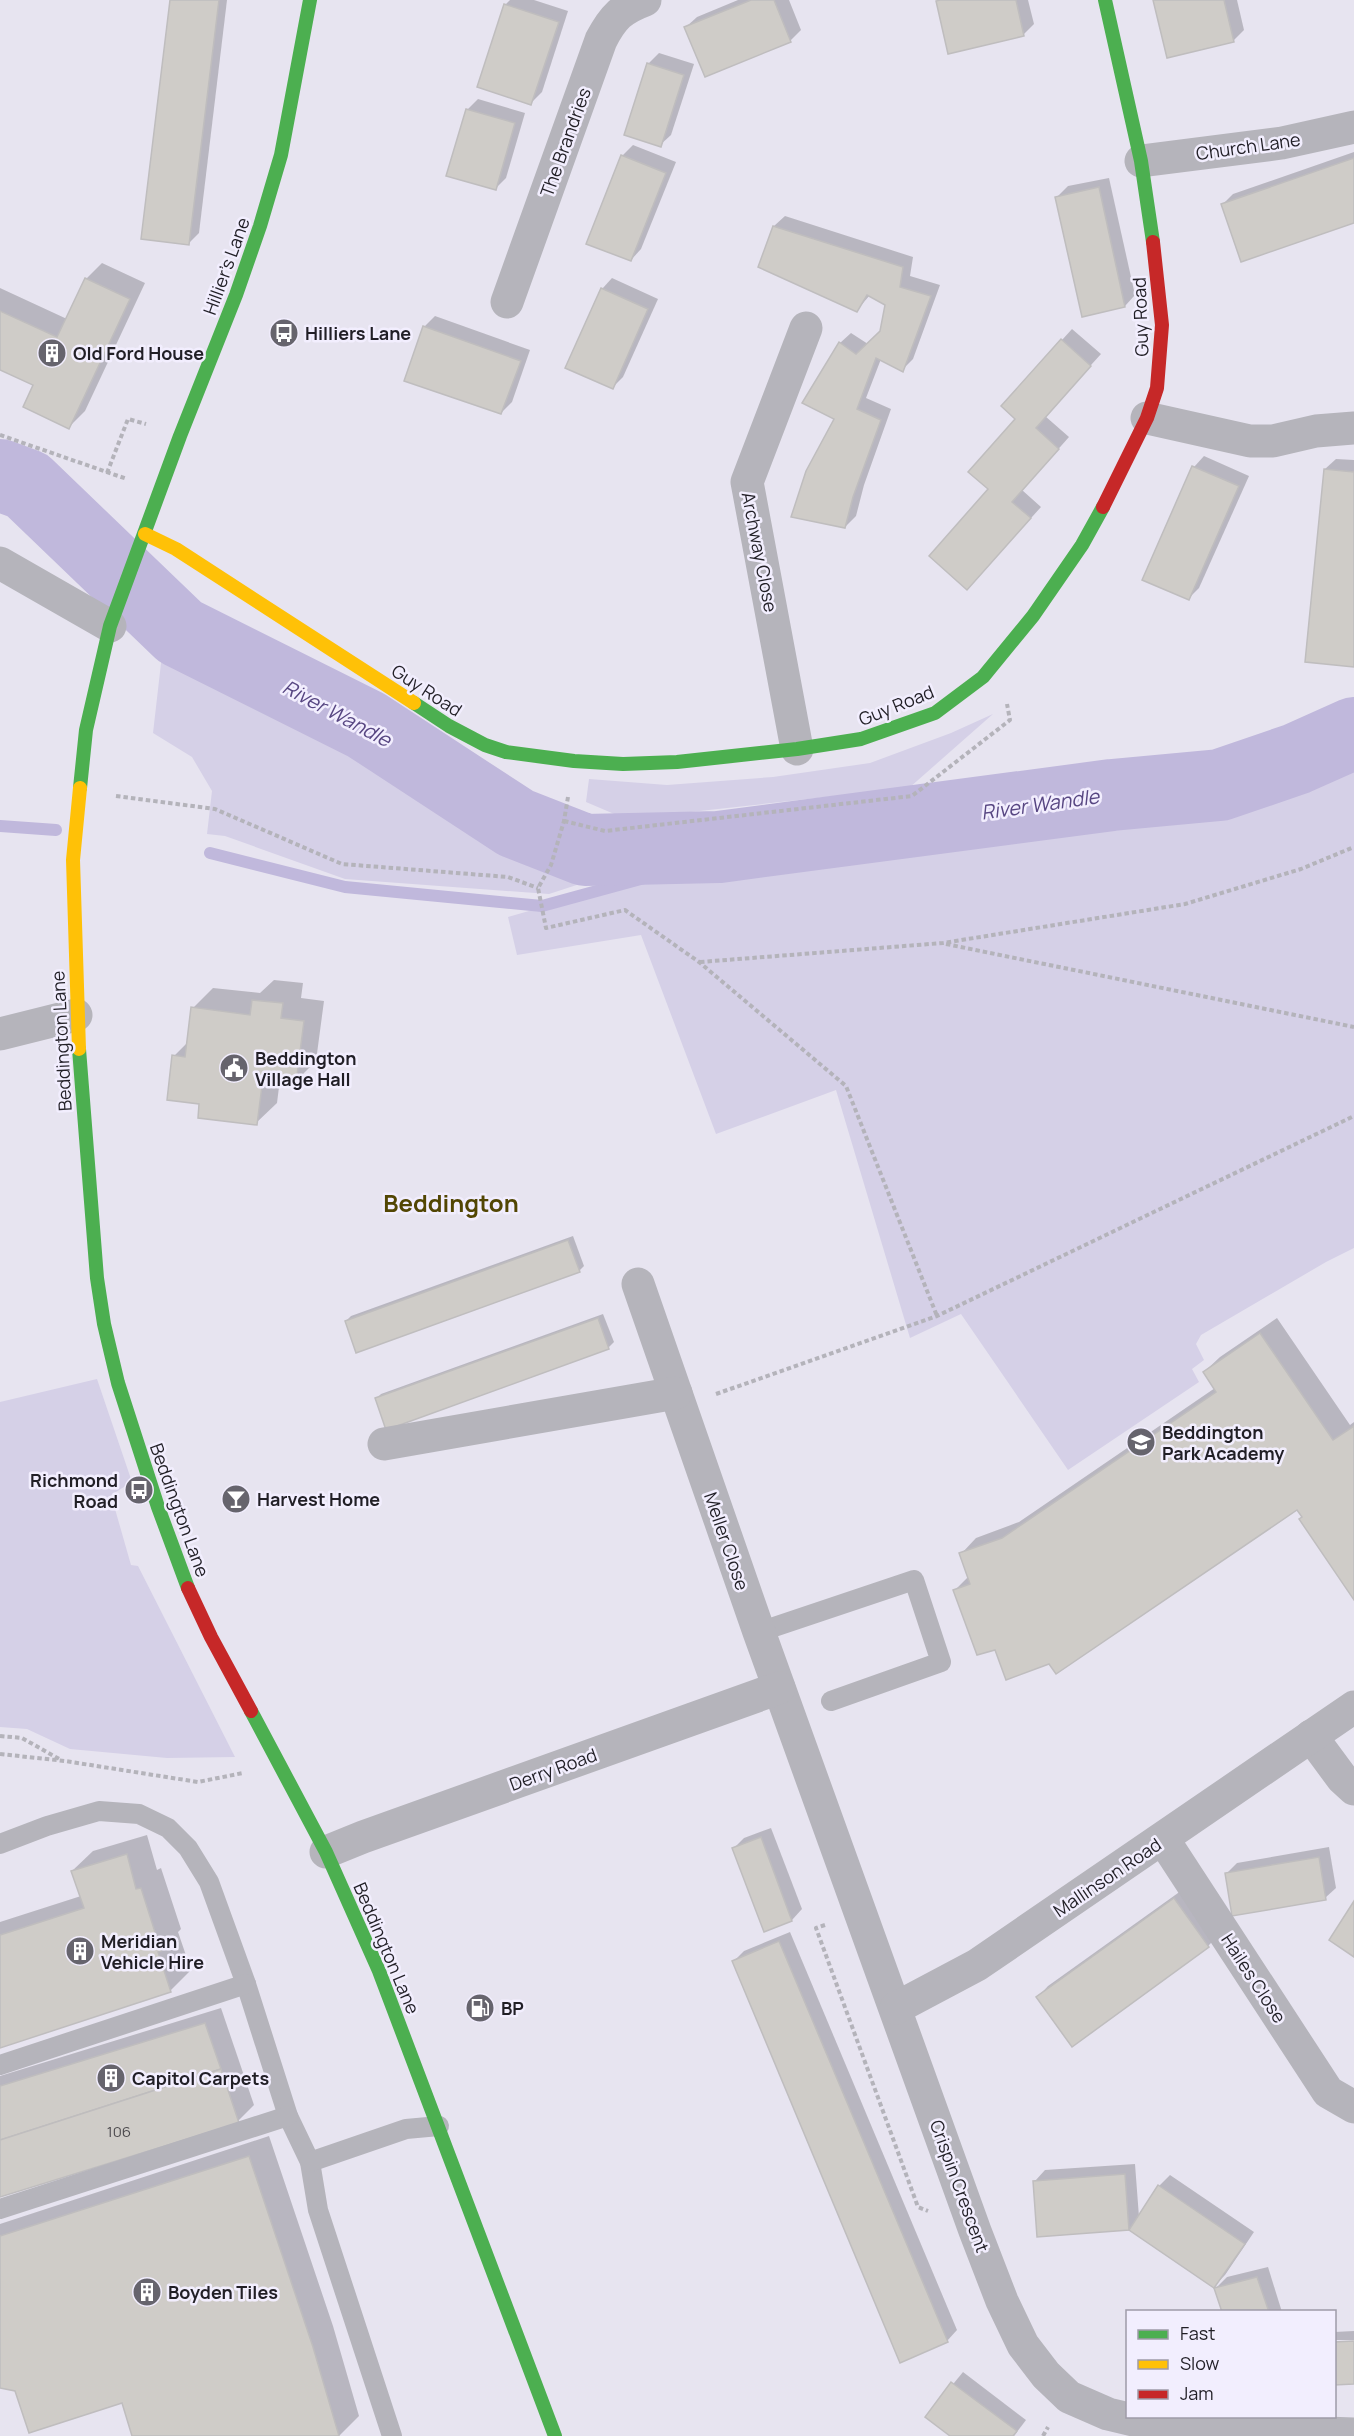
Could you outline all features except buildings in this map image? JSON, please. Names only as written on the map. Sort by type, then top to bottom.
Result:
[{"type":"main road","name":"Hillier's Lane","points":[[144,534],[236,295],[260,225],[281,155],[310,0]]},
{"type":"main road","name":"Guy Road","points":[[144,534],[185,555],[448,726],[485,746],[506,752],[563,760],[623,764],[677,762],[798,749],[861,739],[935,713],[983,677],[997,663],[1033,616],[1082,544],[1118,478],[1147,418],[1157,388],[1162,325],[1159,284],[1141,161],[1105,0]]},
{"type":"main road","name":"Beddington Lane","points":[[144,534],[110,626],[86,730],[73,860],[76,1015],[97,1278],[104,1324],[118,1383],[158,1507],[192,1598],[326,1852],[380,1971],[555,2436]]},
{"type":"street","name":"The Brandries","points":[[507,302],[601,40],[610,23],[624,8],[645,0]]},
{"type":"street","name":"Church Lane","points":[[1141,161],[1282,143],[1354,127]]},
{"type":"street","name":"Archway Close","points":[[798,749],[747,482],[806,328]]},
{"type":"street","points":[[1147,418],[1250,441],[1273,441],[1316,431],[1354,428]]},
{"type":"street","points":[[0,563],[110,626]]},
{"type":"street","points":[[0,1034],[76,1015]]},
{"type":"street","name":"Meller Close","points":[[638,1284],[779,1688]]},
{"type":"street","points":[[384,1444],[679,1400]]},
{"type":"street","name":"Derry Road","points":[[326,1852],[779,1688]]},
{"type":"street","name":"Crispin Crescent","points":[[779,1688],[1002,2301],[1023,2345],[1046,2375],[1069,2397],[1108,2414],[1146,2423],[1191,2428],[1354,2434]]},
{"type":"street","name":"Mallinson Road","points":[[896,2008],[977,1965],[1354,1707]]},
{"type":"street","points":[[1311,1736],[1342,1778],[1354,1789]]},
{"type":"street","name":"Hailes Close","points":[[1163,1839],[1328,2092],[1354,2107]]},
{"type":"lane","points":[[759,1632],[914,1581],[941,1662],[831,1701]]},
{"type":"lane","points":[[0,1844],[47,1826],[99,1811],[139,1814],[168,1828],[188,1848],[209,1882],[246,1984],[288,2116],[310,2162],[318,2210],[392,2436]]},
{"type":"lane","points":[[0,2065],[246,1984]]},
{"type":"lane","points":[[0,2209],[288,2116]]},
{"type":"lane","points":[[310,2162],[406,2129],[439,2126]]},
{"type":"path","points":[[107,472],[128,419],[156,427]]},
{"type":"path","points":[[0,435],[133,482]]},
{"type":"path","points":[[937,1316],[846,1086],[699,962],[626,910],[546,928],[538,888],[551,865],[564,821],[605,831],[912,796],[1010,720],[997,663]]},
{"type":"path","points":[[79,791],[215,808],[342,864],[508,876],[538,888]]},
{"type":"path","points":[[699,962],[943,943],[1185,904],[1301,869],[1354,847]]},
{"type":"path","points":[[943,943],[1354,1027]]},
{"type":"path","points":[[679,1400],[937,1316],[1354,1116]]},
{"type":"path","points":[[0,1736],[22,1738],[65,1761]]},
{"type":"path","points":[[0,1754],[65,1761],[198,1782],[249,1772]]},
{"type":"shaded area","points":[[163,646],[397,760],[551,865],[632,867],[549,894],[345,879],[225,836],[207,834],[212,791],[192,757],[153,733]]},
{"type":"shaded area","points":[[993,714],[909,788],[626,819],[586,802],[589,779],[667,785],[773,777],[870,763],[951,733]]},
{"type":"shaded area","points":[[1354,733],[1354,1248],[1201,1335],[1196,1344],[1204,1360],[1192,1369],[1199,1382],[1068,1470],[961,1314],[910,1338],[836,1090],[716,1134],[641,935],[517,955],[508,917],[648,877],[719,847],[1112,795],[1220,785],[1296,759]]},
{"type":"shaded area","points":[[97,1379],[132,1482],[111,1495],[131,1565],[138,1566],[235,1757],[167,1758],[70,1749],[27,1729],[0,1727],[0,1402]]},
{"type":"waterway","name":"River Wandle","points":[[0,475],[27,485],[180,632],[366,725],[516,823],[585,850],[719,847],[1112,795],[1220,785],[1296,759],[1354,733]]},
{"type":"waterway","name":"River Wandle","points":[[0,826],[56,830]]},
{"type":"waterway","name":"River Wandle","points":[[210,853],[345,887],[542,906],[648,877],[719,847]]},
{"type":"traffic: fast","points":[[80,788],[86,730],[110,626],[260,226],[281,155],[310,0]]},
{"type":"traffic: fast","points":[[1105,0],[1141,161],[1153,242]]},
{"type":"traffic: fast","points":[[414,703],[449,726],[485,745],[506,752],[574,761],[623,764],[677,762],[797,749],[861,739],[935,713],[983,677],[1033,616],[1082,545],[1103,507]]},
{"type":"traffic: fast","points":[[79,1049],[97,1278],[104,1324],[118,1383],[158,1507],[188,1588]]},
{"type":"traffic: fast","points":[[251,1711],[326,1852],[379,1971],[555,2436]]},
{"type":"traffic: slow","points":[[145,534],[176,549],[414,703]]},
{"type":"traffic: slow","points":[[79,1049],[73,860],[80,788]]},
{"type":"traffic: jam","points":[[1103,507],[1147,418],[1157,388],[1162,325],[1153,242]]},
{"type":"traffic: jam","points":[[188,1588],[211,1637],[251,1711]]},
{"type":"place","name":"Hilliers Lane","points":[[284,333]]},
{"type":"place","name":"Old Ford House","points":[[52,353]]},
{"type":"place","name":"Beddington Village Hall","points":[[234,1068]]},
{"type":"place","name":"Beddington Park Academy","points":[[1141,1442]]},
{"type":"place","name":"Richmond Road","points":[[139,1490]]},
{"type":"place","name":"Harvest Home","points":[[236,1499]]},
{"type":"place","name":"Meridian Vehicle Hire","points":[[80,1951]]},
{"type":"place","name":"BP","points":[[480,2008]]},
{"type":"place","name":"Capitol Carpets","points":[[111,2078]]},
{"type":"place","name":"Boyden Tiles","points":[[147,2292]]},
{"type":"district","name":"Beddington","points":[[451,1202]]}]
